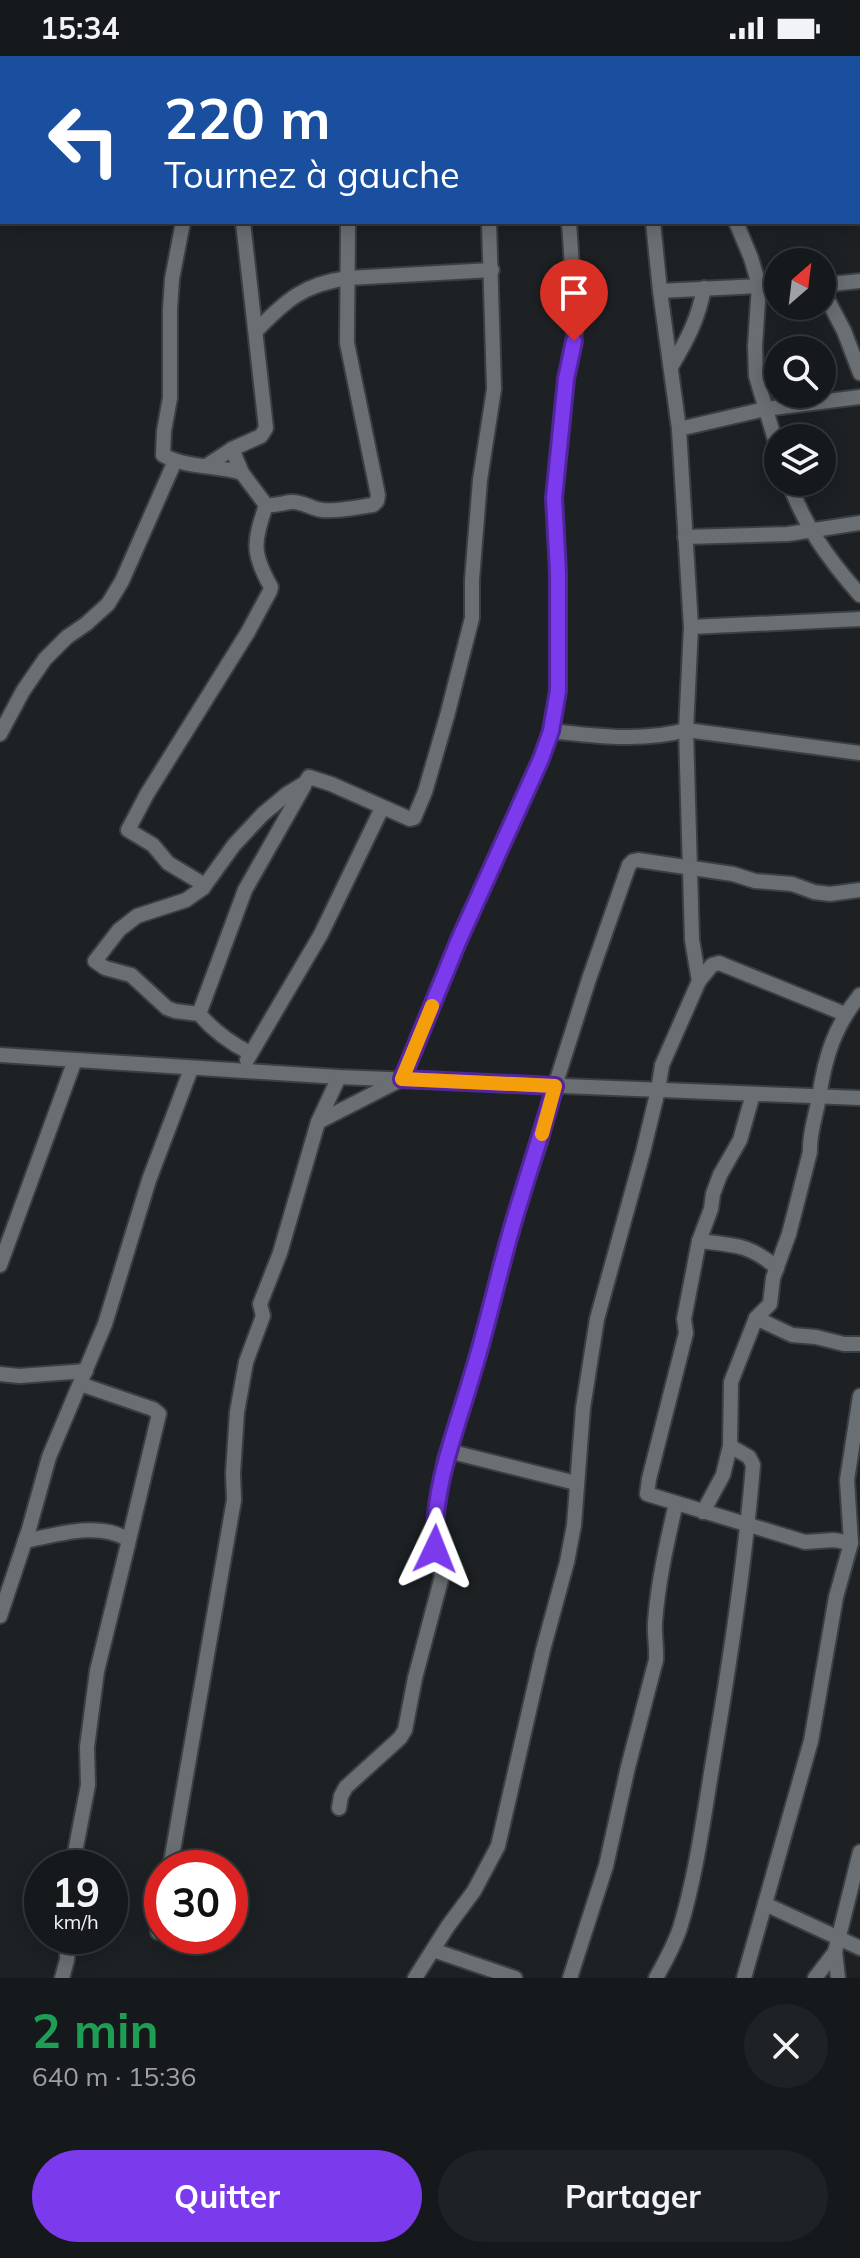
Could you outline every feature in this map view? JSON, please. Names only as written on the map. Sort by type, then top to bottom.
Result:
[{"type":"street","points":[[183,224],[172,279],[170,398],[163,455],[175,461],[242,473]]},
{"type":"street","points":[[206,466],[232,449],[261,436],[266,428],[243,224]]},
{"type":"street","points":[[232,449],[242,473],[266,505],[303,503],[326,511],[373,505],[377,501],[347,343],[348,224]]},
{"type":"street","points":[[199,1014],[245,890],[308,778],[331,784],[410,819],[414,818],[425,792],[472,618],[480,480],[494,389],[489,224]]},
{"type":"street","points":[[318,1122],[402,1079],[458,942],[551,731],[558,691],[558,572],[554,498],[566,379],[576,327],[569,224]]},
{"type":"street","points":[[653,224],[679,429],[691,627],[686,730],[692,940],[699,981]]},
{"type":"street","points":[[740,227],[759,285],[756,376],[770,424]]},
{"type":"street","points":[[256,331],[299,292],[326,281],[492,270]]},
{"type":"street","points":[[836,285],[860,281]]},
{"type":"street","points":[[660,291],[764,285]]},
{"type":"street","points":[[671,367],[694,327],[704,288]]},
{"type":"street","points":[[836,315],[860,373]]},
{"type":"street","points":[[679,429],[765,409],[860,397]]},
{"type":"street","points":[[0,734],[23,691],[45,659],[108,604],[122,581],[175,461]]},
{"type":"street","points":[[795,496],[828,559],[860,595]]},
{"type":"street","points":[[203,888],[198,881],[168,863],[153,845],[128,830],[270,591],[271,587],[257,560],[256,548],[266,505]]},
{"type":"street","points":[[685,537],[788,534],[860,523]]},
{"type":"street","points":[[691,627],[860,619]]},
{"type":"street","points":[[551,731],[607,736],[671,734],[686,730],[860,753]]},
{"type":"street","points":[[250,1053],[235,1046],[199,1014],[167,1008],[131,975],[98,965],[95,961],[119,930],[137,916],[186,900],[203,888],[234,845],[263,814],[305,783]]},
{"type":"street","points":[[242,1071],[321,934],[382,808]]},
{"type":"street","points":[[339,1808],[346,1787],[405,1730],[415,1678],[442,1576],[435,1549],[434,1528],[448,1451],[473,1373],[515,1215],[589,979],[629,865],[638,860],[733,874],[755,881],[792,884],[830,894],[860,890]]},
{"type":"street","points":[[415,1978],[474,1891],[498,1846],[574,1525],[583,1408],[597,1319],[662,1065],[699,981],[712,965],[719,963],[845,1014]]},
{"type":"street","points":[[703,1512],[723,1475],[730,1446],[731,1382],[756,1318],[770,1304],[771,1288],[789,1234],[808,1159],[822,1073],[845,1014],[860,995]]},
{"type":"street","points":[[0,1055],[339,1077],[860,1098]]},
{"type":"street","points":[[0,1265],[75,1060]]},
{"type":"street","points":[[0,1616],[49,1457],[110,1309],[162,1142],[191,1069]]},
{"type":"street","points":[[173,1850],[234,1500],[236,1425],[246,1362],[263,1316],[260,1304],[280,1253],[318,1122],[339,1077]]},
{"type":"street","points":[[753,1094],[740,1140],[720,1175],[699,1241],[684,1319],[686,1333],[647,1494],[805,1542],[834,1540],[851,1543]]},
{"type":"street","points":[[699,1241],[747,1247],[777,1268]]},
{"type":"street","points":[[756,1318],[792,1335],[860,1344]]},
{"type":"street","points":[[0,1374],[83,1378],[159,1414],[97,1671],[88,1732],[88,1785],[75,1850]]},
{"type":"street","points":[[744,1978],[811,1741],[836,1597],[851,1543],[847,1480],[860,1396]]},
{"type":"street","points":[[656,1978],[681,1926],[701,1837],[740,1597],[753,1465],[749,1457],[730,1446]]},
{"type":"street","points":[[448,1451],[576,1483]]},
{"type":"street","points":[[570,1978],[606,1866],[656,1660],[657,1602],[676,1503]]},
{"type":"street","points":[[25,1541],[89,1530],[117,1533],[127,1539],[128,1544]]},
{"type":"street","points":[[838,1978],[837,1945],[860,1852]]},
{"type":"street","points":[[765,1904],[837,1945],[860,1948]]},
{"type":"street","points":[[815,1978],[837,1945]]},
{"type":"street","points":[[433,1950],[515,1978]]},
{"type":"street","points":[[62,1978],[67,1954]]},
{"type":"slow traffic","points":[[432,1006],[402,1079],[555,1086],[542,1134]]},
{"type":"route","points":[[435,1549],[434,1528],[445,1459],[473,1373],[515,1215],[555,1086],[402,1079],[458,942],[551,731],[558,691],[558,572],[554,498],[566,379],[574,341]]}]
